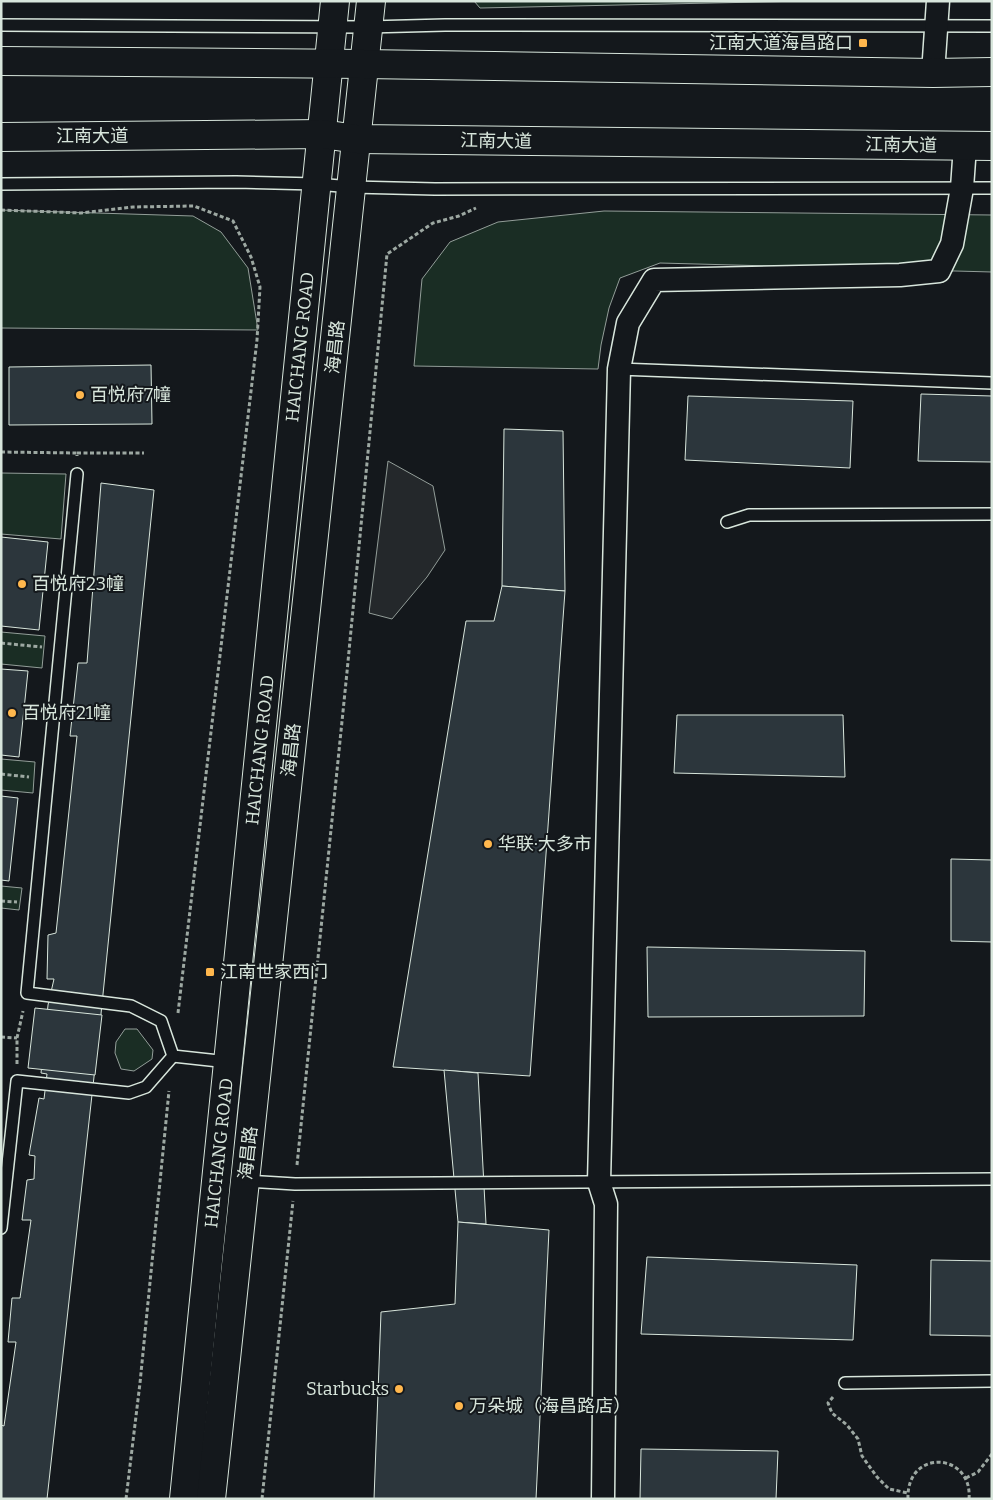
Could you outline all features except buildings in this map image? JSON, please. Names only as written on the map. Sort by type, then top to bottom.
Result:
[{"type":"main road","name":"HAICHANG ROAD","points":[[184,1499],[231,1181],[228,1062],[334,14]]},
{"type":"main road","name":"海昌路","points":[[211,1499],[231,1181],[352,187],[369,14]]},
{"type":"main road","points":[[1,62],[364,64],[933,73],[992,72]]},
{"type":"main road","name":"江南大道","points":[[1,136],[322,134],[357,139],[992,146]]},
{"type":"street","points":[[933,73],[938,1]]},
{"type":"street","points":[[603,1499],[606,1204],[598,1182],[619,368],[628,323],[654,280],[891,275],[939,271],[952,244],[962,188],[965,146]]},
{"type":"lane","points":[[1,25],[369,14],[446,25],[992,26]]},
{"type":"lane","points":[[1,184],[236,182],[435,189],[992,188]]},
{"type":"lane","points":[[619,368],[992,383]]},
{"type":"lane","points":[[77,474],[26,993],[130,1006],[161,1021],[173,1056]]},
{"type":"lane","points":[[727,522],[749,515],[992,514]]},
{"type":"lane","points":[[173,1056],[228,1062]]},
{"type":"lane","points":[[1,1228],[17,1081],[129,1093],[146,1087],[173,1056]]},
{"type":"lane","points":[[231,1181],[295,1184],[992,1179]]},
{"type":"lane","points":[[845,1383],[992,1381]]},
{"type":"path","points":[[1,210],[81,213],[133,207],[194,206],[233,221],[251,257],[260,286],[258,340],[164,1129],[140,1383],[126,1499]]},
{"type":"path","points":[[262,1499],[388,254],[433,223]]},
{"type":"path","points":[[1,452],[144,453]]},
{"type":"path","points":[[77,453],[77,474]]},
{"type":"path","points":[[1,644],[60,648]]},
{"type":"path","points":[[1,774],[47,779]]},
{"type":"path","points":[[17,1081],[17,1038],[26,993]]},
{"type":"path","points":[[1,1037],[17,1038]]},
{"type":"path","points":[[845,1383],[828,1403],[832,1413],[847,1425],[858,1439],[862,1456],[876,1477],[889,1488],[908,1493]]},
{"type":"path","points":[[966,1478],[978,1472],[992,1454]]},
{"type":"path","points":[[908,1499],[907,1489],[911,1478],[927,1464],[936,1462],[955,1466],[963,1473],[968,1481],[969,1499]]},
{"type":"green space","points":[[474,1],[806,1],[480,8]]},
{"type":"green space","points":[[1,210],[193,216],[221,232],[248,268],[258,330],[1,328]]},
{"type":"green space","points":[[604,211],[992,215],[992,272],[660,263],[620,278],[609,308],[598,369],[414,366],[422,279],[450,242],[498,222]]},
{"type":"green space","points":[[1,473],[66,474],[61,539],[1,534]]},
{"type":"green space","points":[[1,632],[45,636],[42,668],[1,664]]},
{"type":"green space","points":[[1,759],[35,762],[33,793],[1,790]]},
{"type":"green space","points":[[1,886],[22,888],[19,910],[1,908]]},
{"type":"green space","points":[[125,1029],[137,1029],[153,1050],[152,1059],[134,1071],[121,1069],[115,1053],[116,1042]]},
{"type":"shaded area","points":[[388,461],[433,486],[445,550],[427,577],[392,619],[369,613]]},
{"type":"place","name":"江南大道海昌路口","points":[[863,43]]},
{"type":"place","name":"百悦府7幢","points":[[80,395]]},
{"type":"place","name":"百悦府23幢","points":[[22,584]]},
{"type":"place","name":"百悦府21幢","points":[[12,713]]},
{"type":"place","name":"华联·大多市","points":[[488,844]]},
{"type":"place","name":"江南世家西门","points":[[210,972]]},
{"type":"place","name":"Starbucks","points":[[399,1389]]},
{"type":"place","name":"万朵城（海昌路店）","points":[[459,1406]]}]
